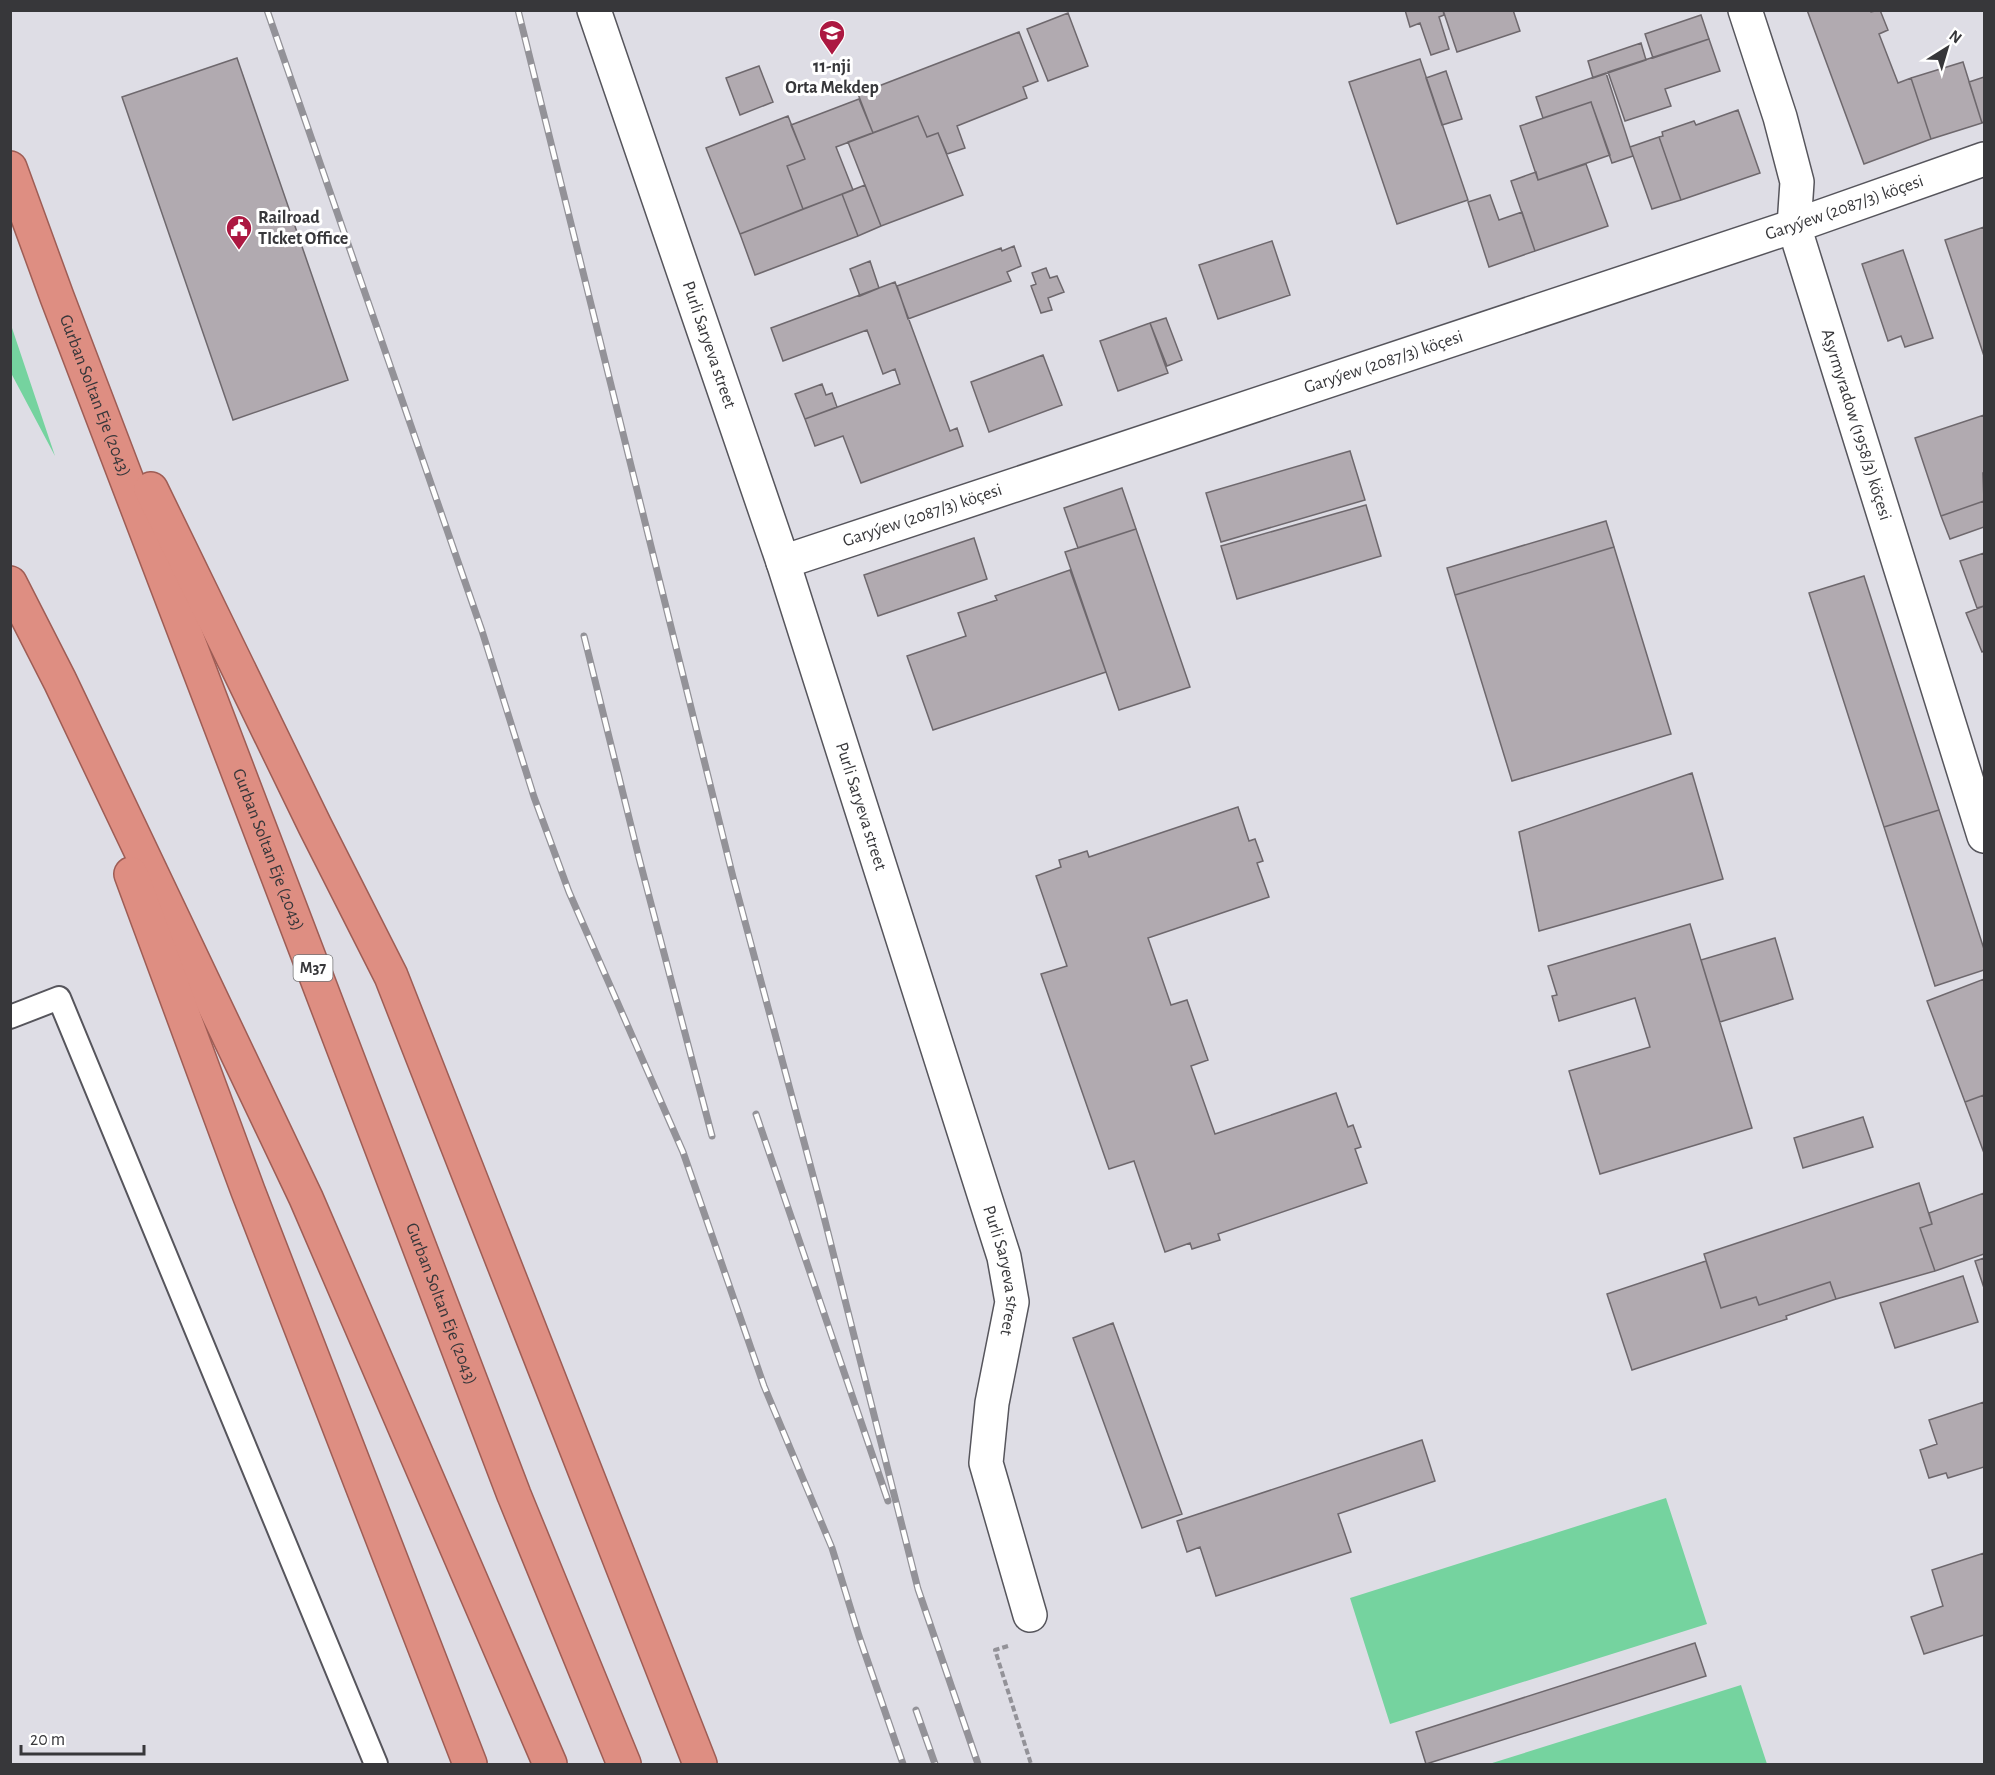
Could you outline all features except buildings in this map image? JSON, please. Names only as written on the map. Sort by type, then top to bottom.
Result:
[{"type":"highway","name":"Gurban Soltan Eje (2043)","points":[[10,168],[57,297],[510,1484],[624,1764]]},
{"type":"highway","points":[[57,297],[315,826],[391,976],[700,1764]]},
{"type":"highway","points":[[10,583],[60,681],[306,1198],[550,1764]]},
{"type":"highway","points":[[60,681],[248,1191],[470,1764]]},
{"type":"street","name":"Purli Saryeva street","points":[[594,10],[783,562],[1004,1257],[1012,1302],[992,1403],[986,1463],[1023,1629]]},
{"type":"street","name":"Aşyrmyradow (1958/3) köçesi","points":[[1745,10],[1780,117],[1797,182],[1794,226],[1984,836]]},
{"type":"street","name":"Garyýew (2087/3) köçesi","points":[[783,562],[1794,226],[1984,159]]},
{"type":"lane","points":[[10,1017],[59,998],[376,1764]]},
{"type":"path","points":[[1023,1629],[995,1650],[1031,1764]]},
{"type":"green space","points":[[11,325],[55,456],[11,373]]},
{"type":"green space","points":[[1666,1498],[1707,1624],[1390,1724],[1350,1598]]},
{"type":"green space","points":[[1741,1685],[1767,1764],[1489,1764]]},
{"type":"railway","points":[[267,10],[482,631],[534,797],[569,892],[683,1152],[764,1386],[832,1548],[859,1636],[903,1764]]},
{"type":"railway","points":[[518,10],[733,877],[822,1209],[918,1589],[978,1764]]},
{"type":"railway","points":[[584,636],[712,1136]]},
{"type":"railway","points":[[756,1114],[888,1501]]},
{"type":"railway","points":[[916,1710],[935,1764]]},
{"type":"place","name":"11-nji Orta Mekdep","points":[[832,56]]},
{"type":"place","name":"Railroad TIcket Office","points":[[239,251]]}]
